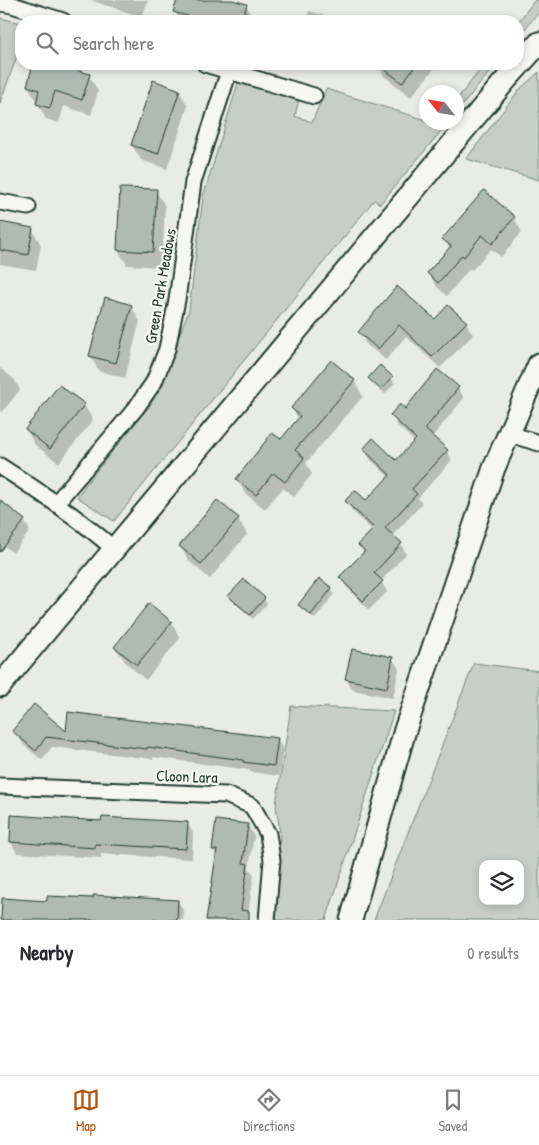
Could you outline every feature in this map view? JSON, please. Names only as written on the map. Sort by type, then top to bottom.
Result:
[{"type":"main road","points":[[524,60],[539,44]]},
{"type":"main road","points":[[0,686],[515,70]]},
{"type":"main road","points":[[351,920],[405,730],[494,468],[539,364]]},
{"type":"street","points":[[0,3],[44,15]]},
{"type":"street","points":[[226,70],[314,96]]},
{"type":"street","name":"Green Park Meadows","points":[[57,502],[136,408],[154,382],[167,349],[177,300],[193,182],[230,71]]},
{"type":"street","points":[[0,202],[28,206]]},
{"type":"street","points":[[509,434],[539,443]]},
{"type":"street","points":[[0,466],[57,502],[86,524],[115,550]]},
{"type":"street","name":"Cloon Lara","points":[[0,786],[226,795],[252,806],[268,834],[272,860],[267,920]]},
{"type":"shaded area","points":[[535,0],[539,0],[539,12],[524,30],[523,15]]},
{"type":"shaded area","points":[[0,18],[15,22],[15,62],[0,103]]},
{"type":"shaded area","points":[[480,70],[491,70],[464,103],[464,90]]},
{"type":"shaded area","points":[[539,72],[539,180],[466,159],[520,89]]},
{"type":"shaded area","points":[[239,80],[299,99],[295,116],[312,122],[326,89],[419,118],[419,130],[442,130],[380,204],[374,200],[114,521],[77,497],[151,404],[166,369],[189,310],[203,197]]},
{"type":"shaded area","points":[[474,663],[539,671],[539,920],[374,920]]},
{"type":"shaded area","points":[[291,706],[394,711],[326,920],[276,920],[280,833],[276,805]]},
{"type":"building","points":[[177,0],[232,0],[247,4],[244,15],[184,15],[173,12]]},
{"type":"building","points":[[31,70],[76,70],[90,74],[82,100],[55,91],[50,108],[36,104],[39,90],[27,86]]},
{"type":"building","points":[[386,70],[412,70],[402,83]]},
{"type":"building","points":[[153,80],[180,90],[158,154],[131,145]]},
{"type":"building","points":[[120,188],[157,189],[153,252],[117,250]]},
{"type":"building","points":[[484,190],[515,217],[492,244],[482,235],[464,257],[462,255],[438,283],[427,273],[451,246],[442,239]]},
{"type":"building","points":[[0,222],[33,228],[28,255],[0,250]]},
{"type":"building","points":[[397,286],[435,319],[448,305],[467,322],[432,357],[399,325],[378,349],[358,332]]},
{"type":"building","points":[[105,297],[132,305],[116,363],[89,356]]},
{"type":"building","points":[[331,360],[355,380],[295,450],[304,458],[285,482],[273,473],[256,495],[236,479],[272,433],[281,439],[300,416],[291,408]]},
{"type":"building","points":[[380,365],[393,377],[381,390],[368,378]]},
{"type":"building","points":[[437,369],[459,387],[425,429],[448,450],[412,489],[417,494],[385,528],[402,543],[374,573],[383,581],[363,601],[339,577],[365,551],[358,545],[374,528],[345,501],[355,490],[366,500],[390,475],[363,449],[373,438],[396,460],[416,439],[390,415],[399,405],[402,405],[405,409]]},
{"type":"building","points":[[59,385],[85,404],[50,449],[25,429]]},
{"type":"building","points":[[0,500],[25,520],[0,552]]},
{"type":"building","points":[[217,500],[239,518],[201,564],[179,546]]},
{"type":"building","points":[[319,578],[332,588],[311,615],[298,605]]},
{"type":"building","points":[[244,579],[265,598],[250,615],[228,596]]},
{"type":"building","points":[[149,603],[172,622],[137,665],[114,647]]},
{"type":"building","points":[[352,649],[393,657],[387,688],[345,679]]},
{"type":"building","points":[[34,704],[66,731],[68,712],[278,738],[274,766],[148,747],[147,749],[46,737],[36,751],[12,731]]},
{"type":"building","points":[[11,815],[101,821],[102,817],[188,822],[186,849],[95,844],[95,848],[10,842]]},
{"type":"building","points":[[216,820],[248,824],[243,863],[248,864],[241,910],[249,911],[249,920],[206,920],[217,850],[212,850]]},
{"type":"building","points":[[93,895],[178,900],[177,920],[1,920],[2,898],[47,901],[47,896],[93,898]]}]
